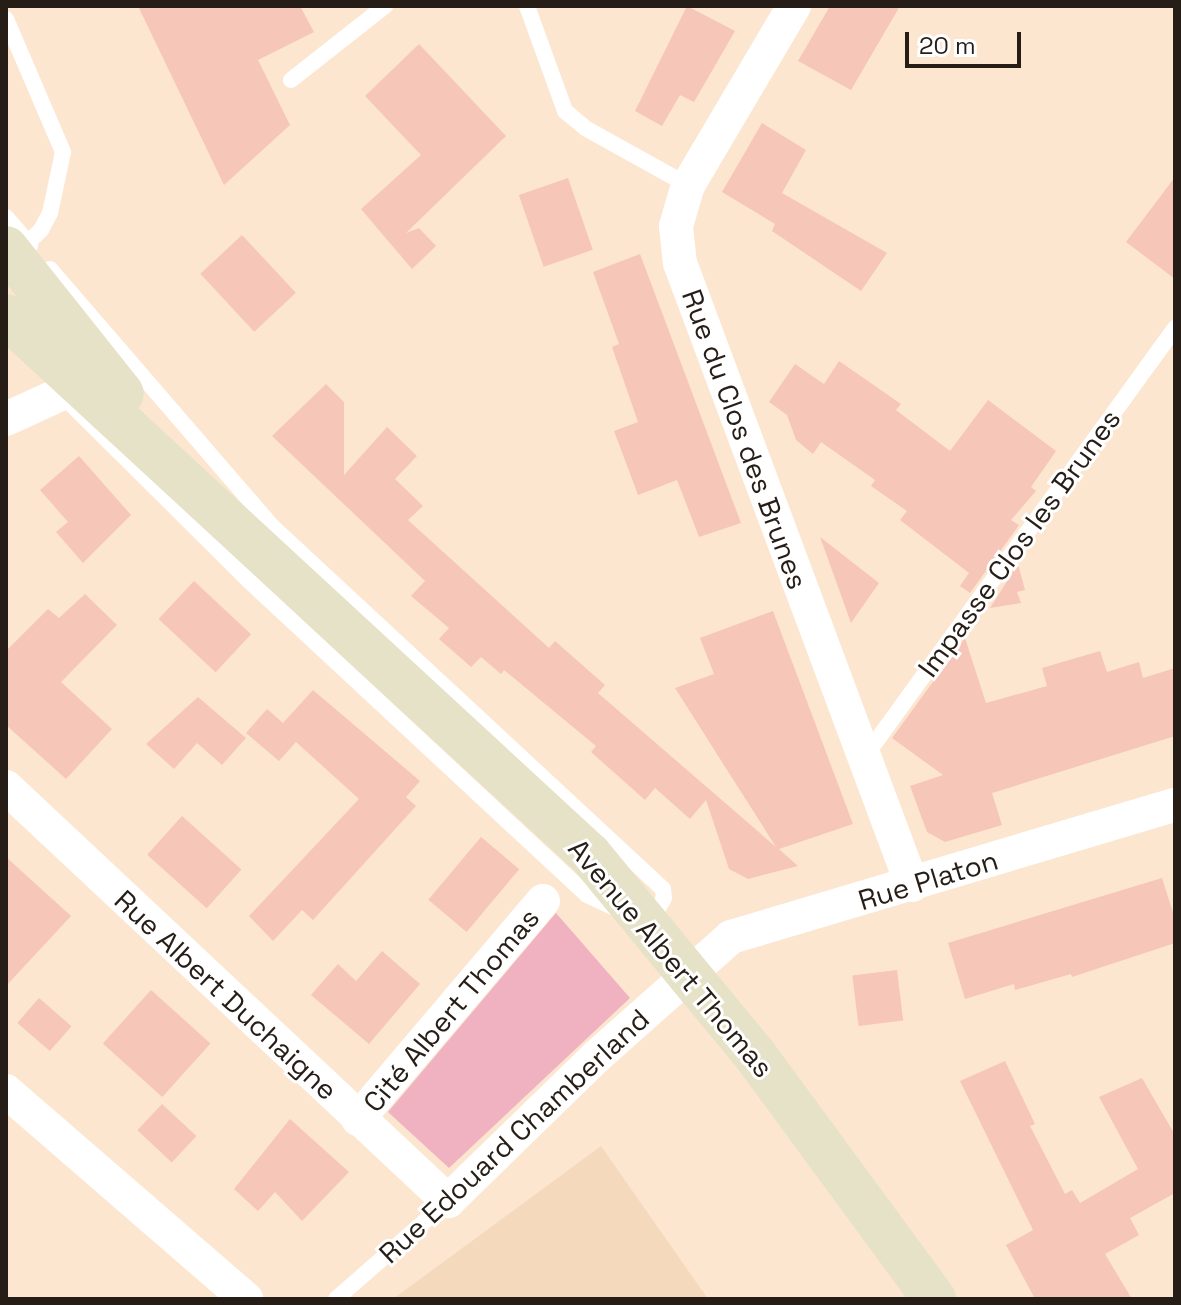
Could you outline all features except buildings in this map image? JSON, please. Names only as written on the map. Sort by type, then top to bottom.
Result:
[{"type":"street","name":"Rue du Clos des Brunes","points":[[794,6],[688,185],[676,226],[680,263],[912,885]]},
{"type":"street","name":"Avenue Albert Thomas","points":[[13,241],[161,442],[190,491]]},
{"type":"street","name":"Avenue Albert Thomas","points":[[6,316],[56,383],[190,491],[577,843],[691,972],[924,1295]]},
{"type":"street","points":[[6,419],[56,383]]},
{"type":"street","name":"Rue Albert Duchaigne","points":[[6,787],[448,1201]]},
{"type":"street","name":"Rue Platon","points":[[691,972],[731,937],[1175,805]]},
{"type":"street","name":"Cité Albert Thomas","points":[[358,1119],[543,901]]},
{"type":"street","name":"Rue Edouard Chamberland","points":[[448,1201],[691,972]]},
{"type":"street","points":[[6,1091],[246,1299]]},
{"type":"lane","points":[[291,80],[385,6]]},
{"type":"lane","points":[[527,6],[565,111],[585,128],[688,185]]},
{"type":"lane","points":[[6,19],[63,152],[50,213],[13,241],[273,527],[663,889],[650,924],[587,895],[248,580],[56,383],[6,338]]},
{"type":"lane","name":"Impasse Clos les Brunes","points":[[863,758],[1175,328]]},
{"type":"lane","name":"Rue Edouard Chamberland","points":[[336,1299],[448,1201]]},
{"type":"shaded area","points":[[556,913],[630,998],[449,1168],[388,1112]]},
{"type":"shaded area","points":[[601,1146],[708,1299],[393,1299]]}]
